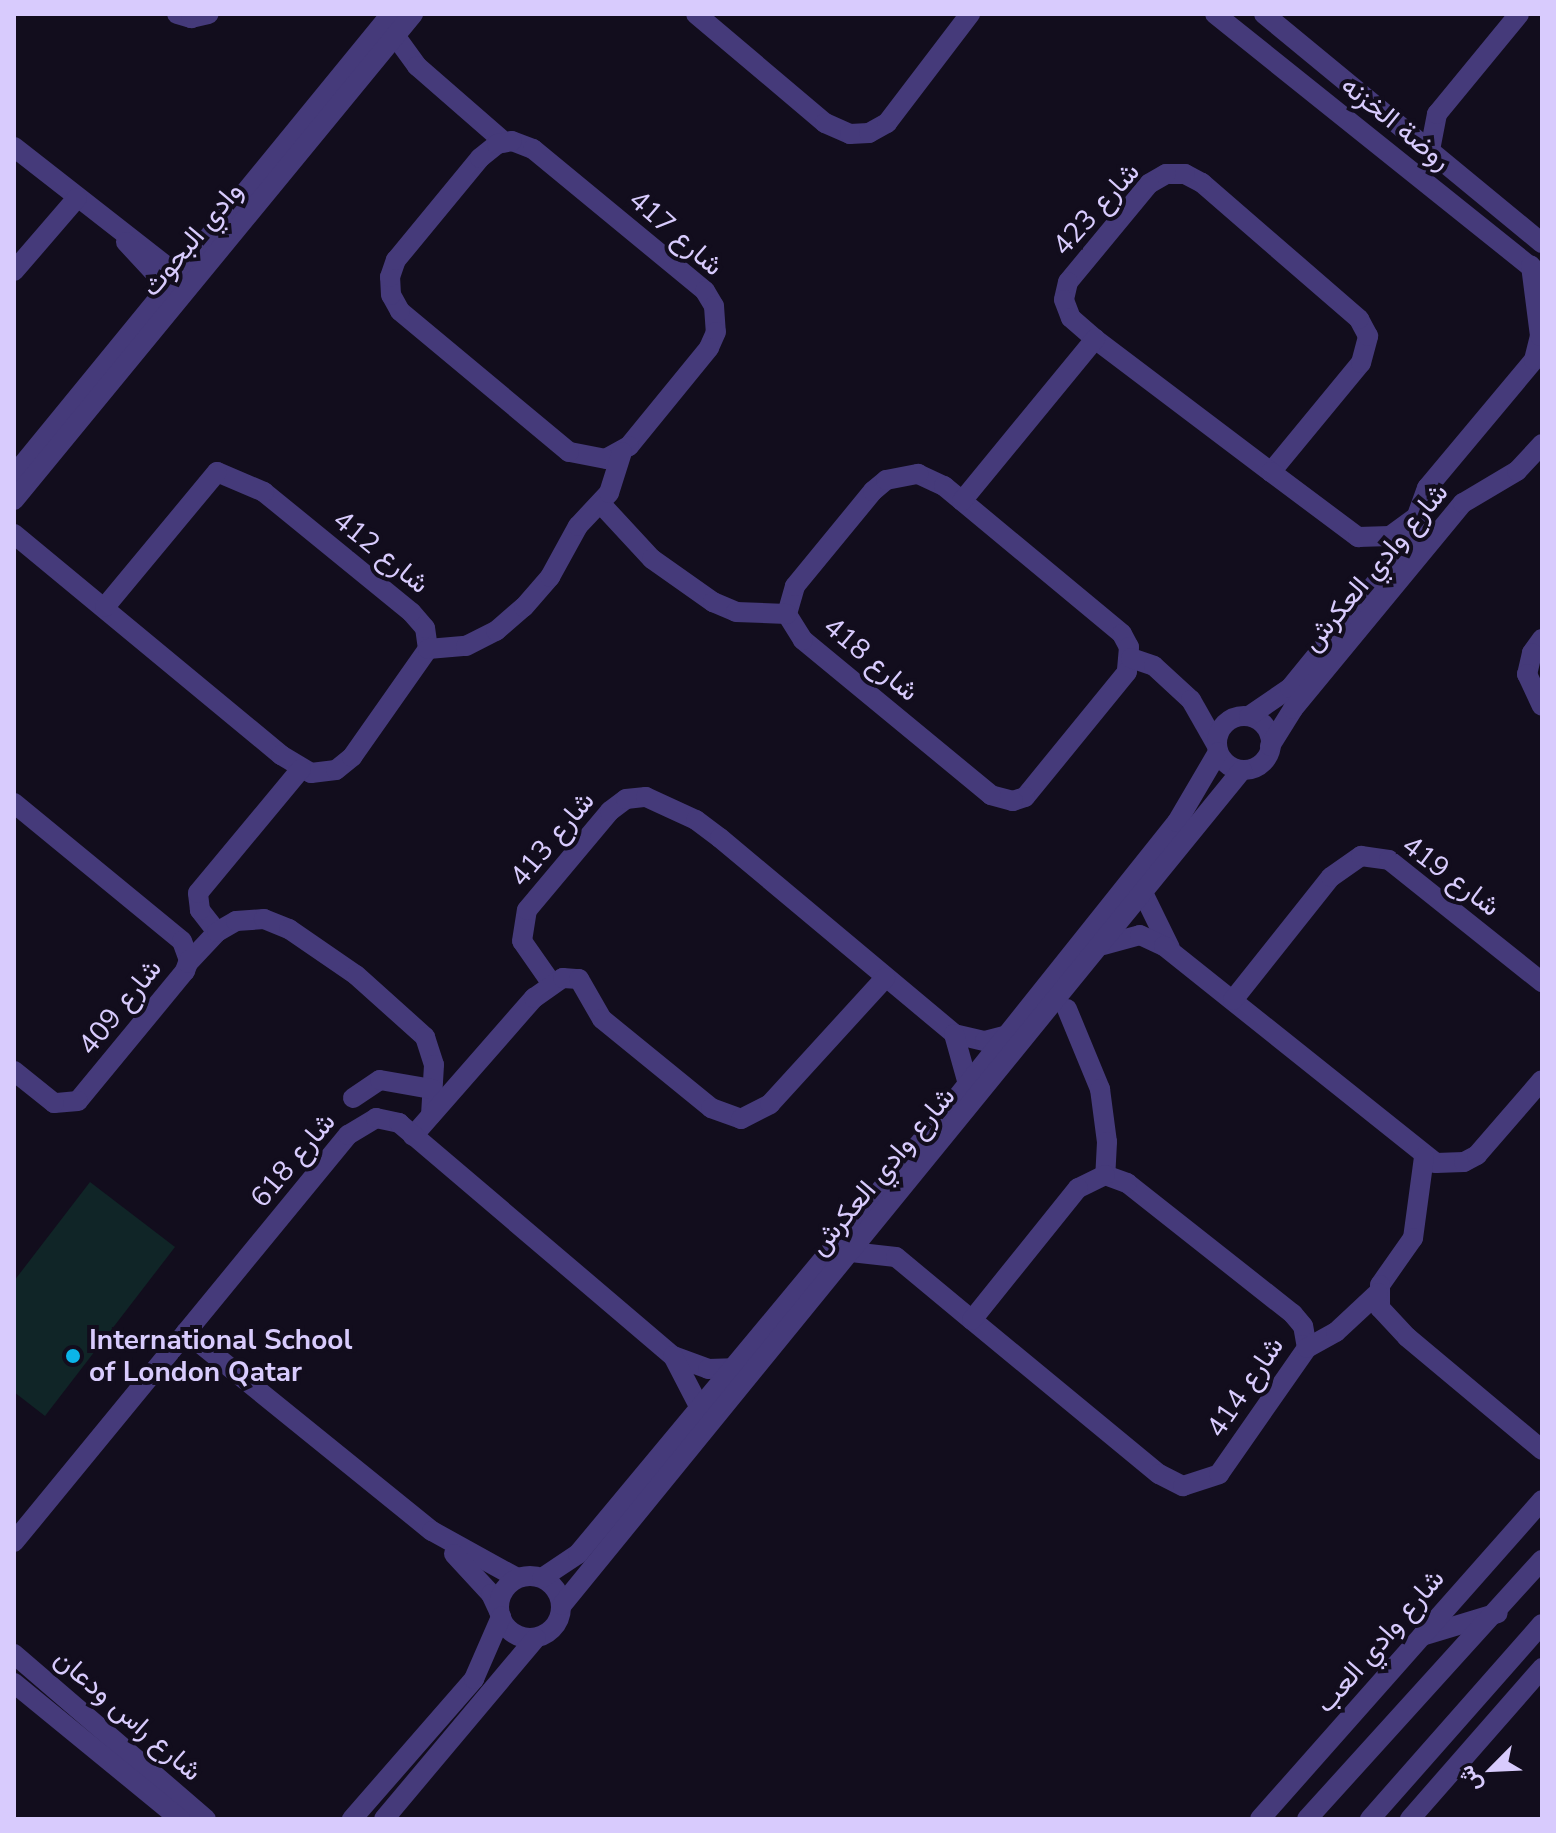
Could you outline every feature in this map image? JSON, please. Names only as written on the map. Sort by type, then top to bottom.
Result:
[{"type":"street","points":[[177,14],[209,14]]},
{"type":"street","name":"وادي البحوث","points":[[14,500],[391,14]]},
{"type":"street","name":"وادي البحوث","points":[[14,475],[390,45],[413,14]]},
{"type":"street","points":[[696,14],[825,123],[850,134],[869,133],[887,123],[970,14]]},
{"type":"street","name":"روضة الخزنه","points":[[1215,14],[1537,271]]},
{"type":"street","name":"روضة الخزنه","points":[[1264,14],[1542,243]]},
{"type":"street","points":[[1430,150],[1437,114],[1519,14]]},
{"type":"street","points":[[390,45],[504,142],[480,158],[396,260],[390,277],[391,295],[400,311],[569,452],[598,461],[622,452]]},
{"type":"street","points":[[1402,126],[1437,114]]},
{"type":"street","name":"شارع 417","points":[[504,142],[533,149],[705,291],[714,306],[717,323],[709,348],[622,452]]},
{"type":"street","points":[[14,147],[179,287]]},
{"type":"street","name":"شارع 423","points":[[1271,472],[1361,363],[1368,336],[1352,312],[1194,177],[1175,173],[1149,184],[1068,282],[1066,309],[1095,339],[1271,472],[1358,537],[1390,536],[1418,516]]},
{"type":"street","points":[[14,271],[77,198]]},
{"type":"street","points":[[1217,748],[1221,727],[1290,688],[1406,546],[1427,488],[1538,351],[1537,271]]},
{"type":"street","points":[[962,501],[1095,339]]},
{"type":"street","name":"شارع وادي العكرش","points":[[1270,746],[1293,709],[1463,503],[1517,471],[1542,444]]},
{"type":"street","points":[[14,534],[301,769],[322,774],[345,764],[428,649],[466,646],[502,626],[550,577],[578,526],[601,504],[618,476],[622,452]]},
{"type":"street","name":"شارع 412","points":[[105,607],[202,484],[217,472],[245,479],[264,492],[411,612],[425,628],[428,649]]},
{"type":"street","name":"شارع 418","points":[[918,474],[962,501],[1122,634],[1131,658],[1127,672],[1038,788],[1025,797],[1001,800],[803,640],[787,614],[795,586],[886,480],[918,474]]},
{"type":"street","points":[[601,504],[652,559],[713,602],[736,612],[787,614]]},
{"type":"street","points":[[1542,639],[1532,653],[1527,674],[1542,706]]},
{"type":"street","points":[[1131,658],[1154,666],[1191,700],[1227,765],[1242,770],[1264,761],[1270,746],[1268,730],[1242,717],[1191,700]]},
{"type":"street","name":"شارع وادي العكرش","points":[[542,1578],[578,1554],[968,1084],[1177,822],[1217,748]]},
{"type":"street","points":[[217,932],[200,910],[198,893],[301,769]]},
{"type":"street","name":"شارع وادي العكرش","points":[[562,1605],[1144,895],[1242,770]]},
{"type":"street","name":"شارع 413","points":[[552,984],[526,951],[523,920],[610,811],[626,799],[646,797],[696,820],[954,1034]]},
{"type":"street","name":"شارع 409","points":[[14,803],[182,941],[188,963],[78,1101],[54,1103],[14,1071]]},
{"type":"street","name":"شارع 419","points":[[1233,1000],[1331,877],[1361,856],[1389,860],[1542,982]]},
{"type":"street","points":[[1144,895],[1158,930],[1175,954]]},
{"type":"street","points":[[188,963],[217,932],[236,921],[264,919],[289,929],[345,967],[425,1037],[433,1056],[431,1115]]},
{"type":"street","points":[[1102,946],[1140,935],[1175,954],[1424,1157],[1450,1165],[1477,1155],[1542,1080]]},
{"type":"street","points":[[413,1136],[552,984],[579,979],[602,1019],[711,1108],[741,1119],[770,1104],[885,978]]},
{"type":"street","points":[[972,1320],[1078,1188],[1105,1175],[1107,1129],[1100,1089],[1067,1009]]},
{"type":"street","points":[[968,1084],[954,1034],[985,1041],[1007,1035]]},
{"type":"street","points":[[353,1098],[380,1080],[432,1089]]},
{"type":"street","name":"شارع 618","points":[[14,1542],[354,1129],[384,1117],[413,1136],[673,1356],[708,1369],[732,1368]]},
{"type":"street","points":[[1307,1348],[1336,1332],[1378,1293],[1413,1238],[1424,1157]]},
{"type":"street","name":"شارع 414","points":[[878,1219],[896,1257],[1159,1474],[1183,1486],[1219,1474],[1307,1348],[1306,1333],[1293,1314],[1127,1183],[1105,1175]]},
{"type":"street","points":[[851,1252],[896,1257]]},
{"type":"street","points":[[1378,1293],[1384,1314],[1407,1337],[1542,1450]]},
{"type":"street","points":[[186,1332],[432,1531],[479,1579],[500,1614],[519,1636],[536,1638]]},
{"type":"street","name":"شارع 618","points":[[673,1356],[700,1408]]},
{"type":"street","name":"شارع وادي العب","points":[[1260,1819],[1542,1500]]},
{"type":"street","points":[[384,1819],[536,1638],[552,1630],[562,1605],[556,1588],[542,1578],[517,1578],[432,1531]]},
{"type":"street","points":[[1307,1819],[1498,1613],[1542,1560]]},
{"type":"street","points":[[360,1819],[474,1679],[500,1614],[505,1589],[517,1578]]},
{"type":"street","points":[[1422,1636],[1498,1613]]},
{"type":"street","points":[[1370,1819],[1542,1624]]},
{"type":"street","name":"شارع راس ودعان","points":[[14,1654],[206,1819]]},
{"type":"street","points":[[1410,1819],[1542,1668]]},
{"type":"street","name":"شارع راس ودعان","points":[[14,1683],[180,1819]]},
{"type":"street","points":[[352,1819],[374,1799]]},
{"type":"green space","points":[[90,1182],[175,1247],[45,1416],[14,1392],[14,1281]]},
{"type":"place","name":"International School of London Qatar","points":[[73,1356]]}]
